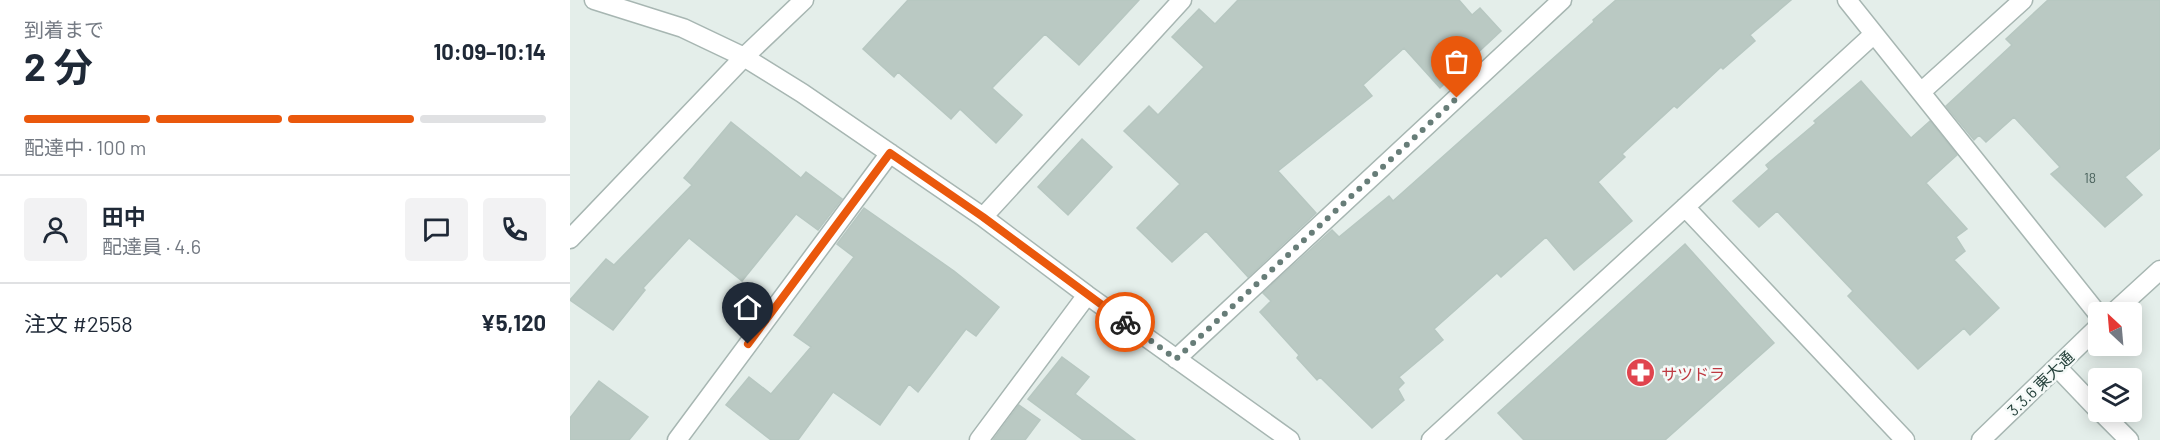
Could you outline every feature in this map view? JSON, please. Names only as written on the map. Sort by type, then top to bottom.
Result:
[{"type":"street","points":[[594,0],[683,28],[744,57],[802,93],[983,217],[1281,437]]},
{"type":"street","points":[[570,239],[744,57],[804,0]]},
{"type":"street","points":[[983,217],[1182,0]]},
{"type":"street","points":[[1176,359],[1562,0]]},
{"type":"street","points":[[1847,0],[2088,302]]},
{"type":"street","points":[[1921,92],[2023,0]]},
{"type":"street","points":[[1431,440],[1874,34]]},
{"type":"street","points":[[677,440],[890,153]]},
{"type":"street","points":[[1685,207],[1905,440]]},
{"type":"street","points":[[2125,302],[2160,270]]},
{"type":"street","points":[[979,440],[1088,295]]},
{"type":"street","name":"3.3.6 東大通","points":[[1981,440],[2088,337]]},
{"type":"street","points":[[2056,367],[2088,399]]},
{"type":"street","points":[[2111,422],[2129,440]]},
{"type":"building","points":[[908,0],[1139,0],[1079,65],[1045,34],[992,88],[1022,115],[996,143],[960,109],[951,119],[898,72],[894,77],[863,49]]},
{"type":"building","points":[[1238,0],[1459,0],[1472,15],[1480,8],[1501,31],[1440,88],[1404,48],[1363,85],[1372,96],[1278,171],[1316,213],[1248,277],[1206,231],[1172,262],[1137,228],[1180,184],[1124,131],[1149,106],[1158,115],[1204,67],[1172,37],[1199,9],[1215,24]]},
{"type":"building","points":[[1616,0],[1791,0],[1750,35],[1755,41],[1723,69],[1721,67],[1677,108],[1674,106],[1622,154],[1625,157],[1598,182],[1632,221],[1574,270],[1546,237],[1501,277],[1497,273],[1434,329],[1443,340],[1399,377],[1404,383],[1398,389],[1404,400],[1372,428],[1320,377],[1317,380],[1297,358],[1299,355],[1260,312],[1271,301],[1263,293],[1332,230],[1339,237],[1389,196],[1393,201]]},
{"type":"building","points":[[2048,0],[2160,0],[2160,148],[2125,177],[2142,195],[2105,227],[2051,174],[2060,167],[2014,117],[1986,142],[1979,135],[1974,140],[1946,106],[2012,45],[2006,39]]},
{"type":"building","points":[[1861,81],[1911,138],[1930,121],[1957,155],[1926,183],[1967,229],[1956,237],[1965,251],[1954,260],[1999,308],[1970,335],[1964,328],[1918,369],[1848,296],[1853,291],[1777,211],[1759,227],[1733,201],[1769,169],[1766,165]]},
{"type":"building","points":[[731,122],[801,178],[806,172],[842,199],[818,230],[796,214],[742,281],[689,238],[643,288],[645,290],[613,330],[570,300],[606,259],[614,265],[692,185],[684,178]]},
{"type":"building","points":[[1082,139],[1112,167],[1068,215],[1038,187]]},
{"type":"building","points":[[864,208],[954,271],[999,307],[976,336],[966,329],[918,392],[909,384],[880,425],[833,392],[798,440],[771,440],[726,405],[749,377],[771,394],[811,347],[794,335],[854,257],[837,244]]},
{"type":"building","points":[[1685,244],[1774,343],[1665,440],[1524,440],[1498,413]]},
{"type":"building","points":[[1062,357],[1089,377],[1075,394],[1135,440],[1083,440],[1028,399]]},
{"type":"building","points":[[599,381],[648,417],[629,440],[570,440],[570,418]]},
{"type":"building","points":[[1019,405],[1040,420],[1025,440],[993,440]]},
{"type":"way so far","points":[[1125,322],[1176,359],[1457,98]]},
{"type":"place","name":"サツドラ","points":[[1640,373]]},
{"type":"route","points":[[748,344],[890,153],[983,217],[1125,322]]}]
